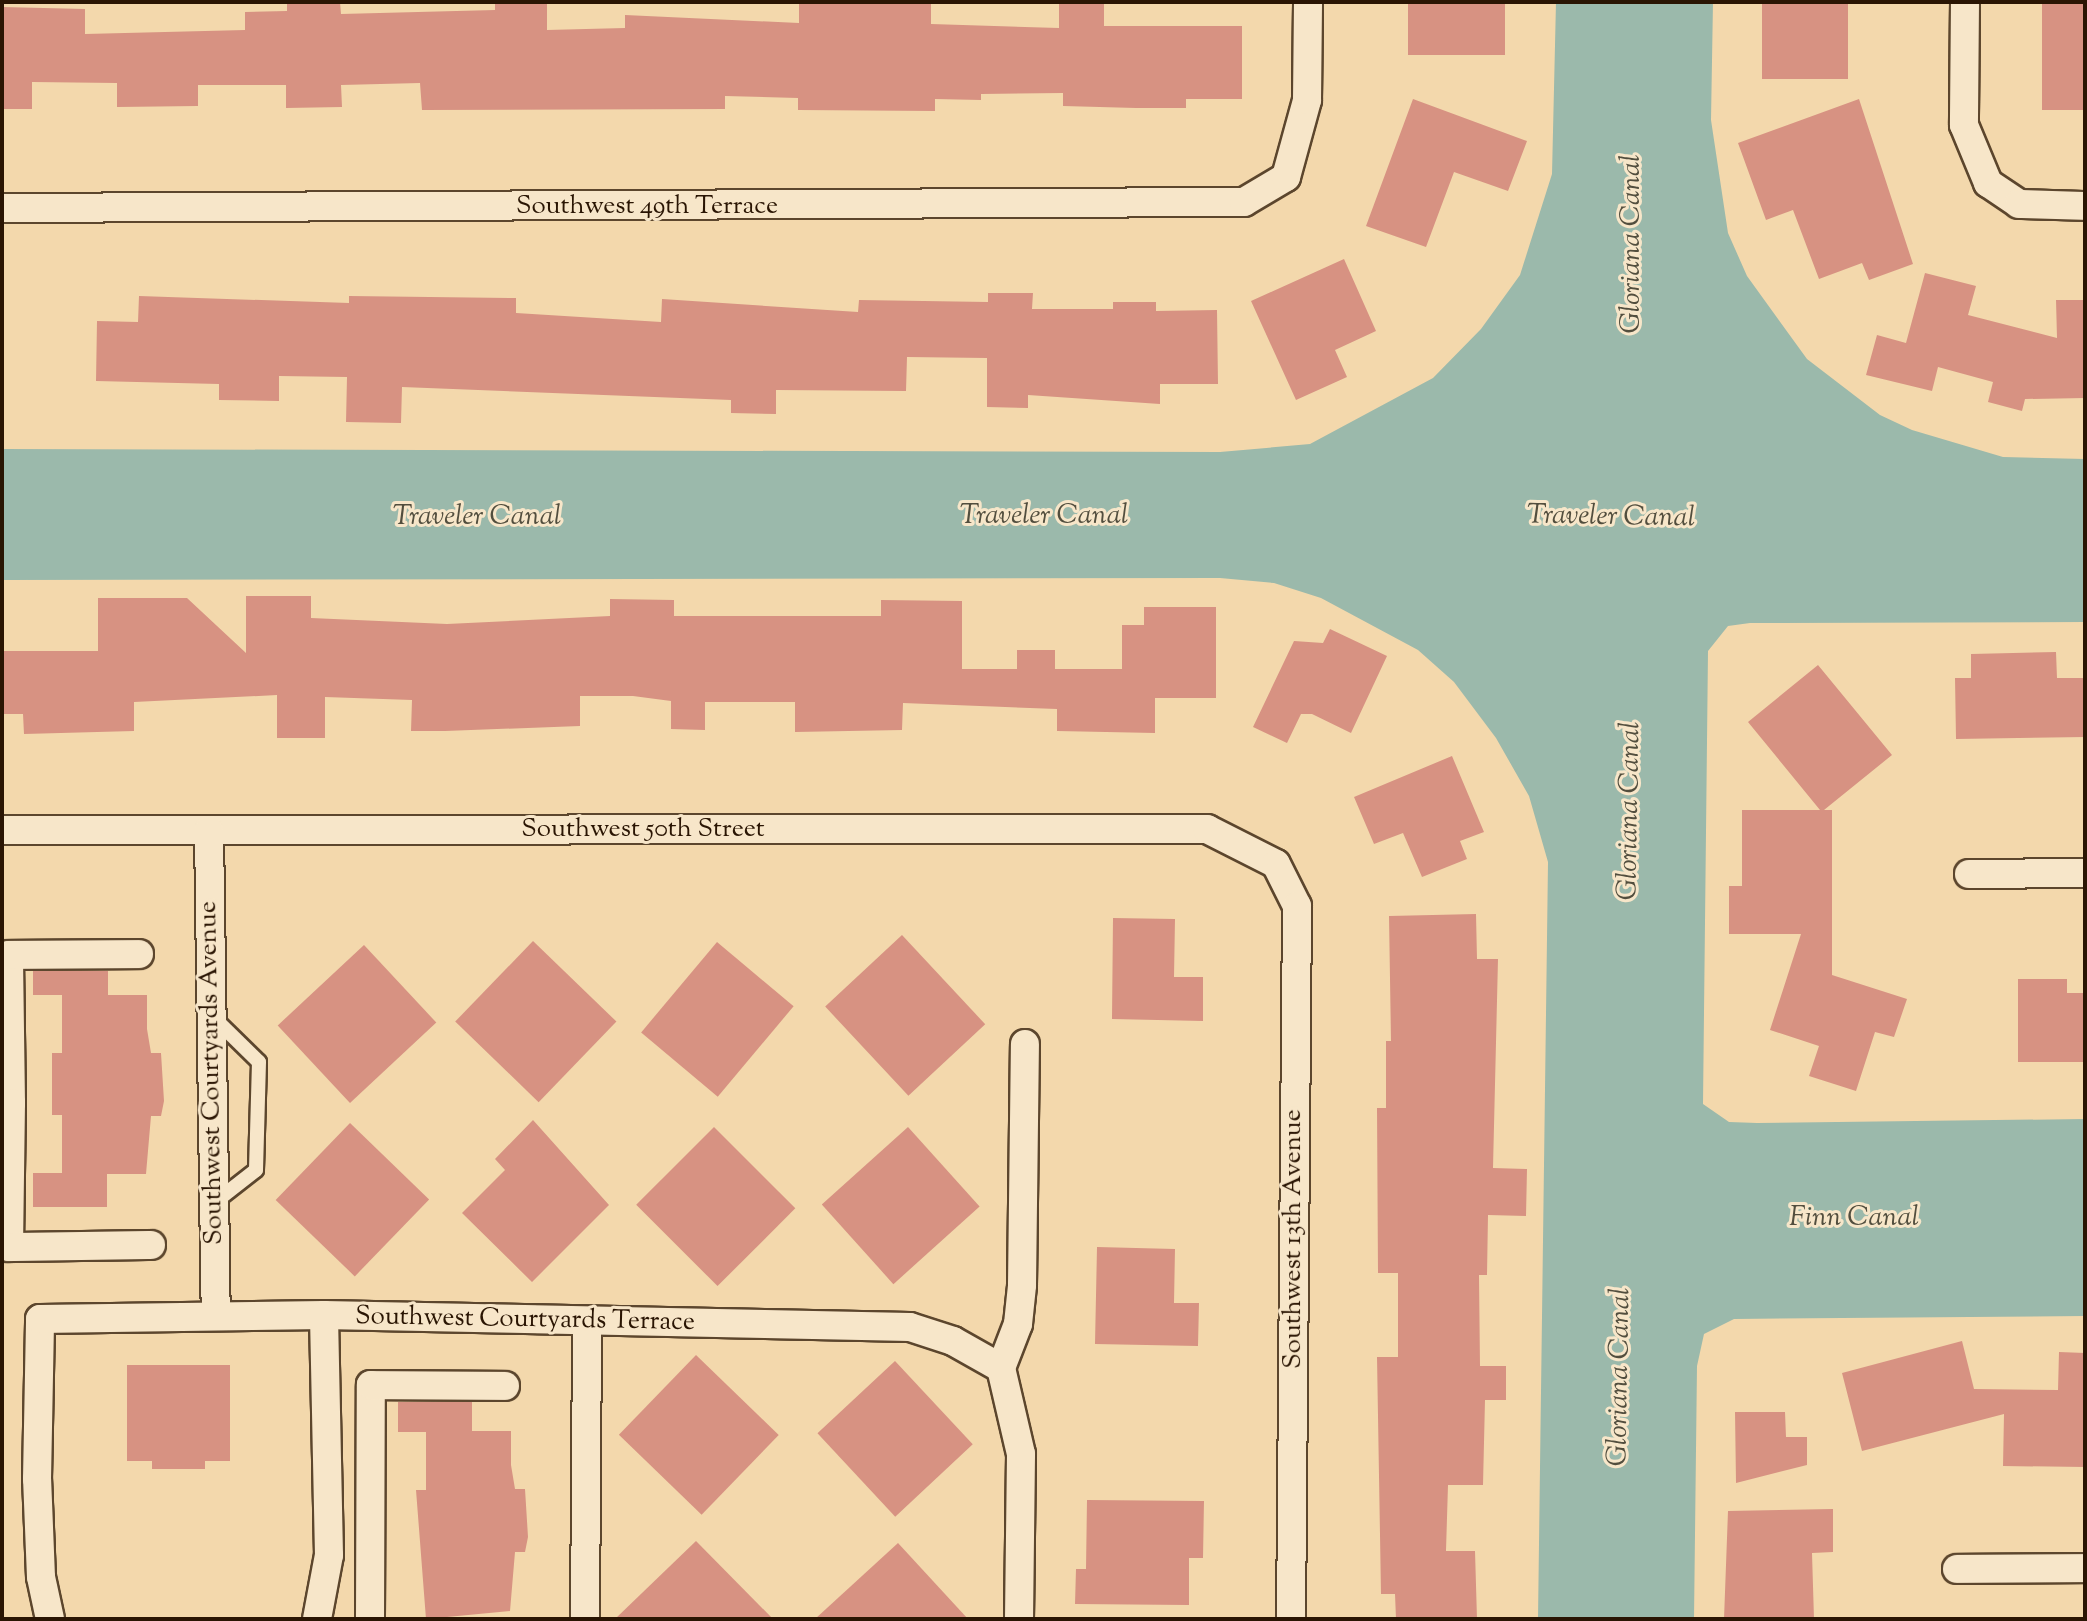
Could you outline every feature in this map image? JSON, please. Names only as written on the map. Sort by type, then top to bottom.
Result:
[{"type":"street","name":"Southwest 49th Terrace","points":[[2,208],[1244,202],[1286,177],[1307,100],[1308,2]]},
{"type":"street","points":[[1965,2],[1964,125],[1988,183],[2020,204],[2085,206]]},
{"type":"street","name":"Southwest 50th Street","points":[[2,830],[1208,829],[1276,864]]},
{"type":"street","name":"Southwest Courtyards Avenue","points":[[209,830],[216,1316]]},
{"type":"street","name":"Southwest 13th Avenue","points":[[1276,864],[1297,906],[1291,1619]]},
{"type":"street","points":[[1969,874],[2085,873]]},
{"type":"street","points":[[139,954],[9,955],[6,1103],[9,1247],[151,1245]]},
{"type":"street","points":[[1019,1619],[1021,1454],[1001,1368],[1018,1324],[1022,1284],[1025,1044]]},
{"type":"street","points":[[317,1619],[329,1555],[324,1315]]},
{"type":"street","name":"Southwest Courtyards Terrace","points":[[50,1619],[37,1479],[40,1319],[324,1315],[910,1327],[953,1341],[1001,1368]]},
{"type":"street","points":[[585,1619],[587,1321]]},
{"type":"street","points":[[370,1619],[371,1385],[505,1386]]},
{"type":"street","points":[[1957,1569],[2085,1567]]},
{"type":"lane","points":[[211,1016],[259,1062],[256,1170],[214,1203]]},
{"type":"water","points":[[1556,2],[1713,2],[1711,120],[1728,233],[1747,276],[1807,359],[1880,415],[1912,430],[2003,457],[2085,459],[2085,622],[1750,623],[1728,626],[1708,651],[1703,1104],[1729,1122],[2085,1119],[2085,1316],[1734,1319],[1704,1334],[1697,1366],[1694,1619],[1538,1619],[1548,862],[1529,796],[1496,738],[1454,682],[1418,650],[1321,598],[1274,583],[1220,578],[2,580],[2,449],[1220,452],[1310,444],[1433,378],[1481,329],[1520,275],[1552,174]]},
{"type":"building","points":[[287,2],[340,2],[341,14],[495,10],[495,2],[547,2],[547,30],[625,28],[625,15],[799,23],[799,2],[931,2],[931,24],[1059,28],[1059,2],[1104,2],[1104,26],[1242,26],[1242,99],[1186,99],[1186,108],[1136,108],[1063,106],[1063,93],[981,94],[981,100],[935,99],[935,111],[798,110],[798,98],[725,96],[725,109],[422,110],[420,83],[341,85],[342,107],[286,108],[286,85],[198,85],[198,106],[117,107],[117,83],[32,82],[32,109],[2,109],[2,7],[85,9],[85,34],[245,30],[245,12],[287,11]]},
{"type":"building","points":[[1408,2],[1505,2],[1505,55],[1408,55]]},
{"type":"building","points":[[1762,2],[1848,2],[1848,79],[1762,79]]},
{"type":"building","points":[[2042,2],[2085,2],[2085,110],[2042,110]]},
{"type":"building","points":[[1413,99],[1527,141],[1508,191],[1454,172],[1426,247],[1366,226]]},
{"type":"building","points":[[1859,99],[1913,264],[1869,280],[1862,263],[1819,279],[1793,210],[1766,220],[1738,143]]},
{"type":"building","points":[[1344,259],[1376,331],[1335,350],[1347,377],[1296,400],[1251,301]]},
{"type":"building","points":[[1925,273],[1976,286],[1968,315],[2057,338],[2056,300],[2085,300],[2085,398],[2025,399],[2022,411],[1988,402],[1993,382],[1938,367],[1932,391],[1866,375],[1877,335],[1906,343]]},
{"type":"building","points":[[988,293],[1033,293],[1032,309],[1113,309],[1113,302],[1156,302],[1156,311],[1217,310],[1218,384],[1160,384],[1160,404],[1028,395],[1028,408],[987,407],[987,358],[907,357],[906,391],[776,390],[776,414],[731,413],[731,400],[402,387],[401,423],[346,422],[347,377],[279,376],[279,401],[219,400],[219,384],[96,381],[97,321],[138,322],[139,296],[349,303],[349,296],[516,298],[516,313],[661,322],[662,299],[858,312],[859,300],[988,302]]},
{"type":"building","points":[[246,596],[311,596],[311,618],[447,624],[610,616],[610,599],[674,600],[674,616],[881,616],[881,600],[962,601],[962,669],[1017,669],[1017,650],[1055,650],[1055,669],[1122,669],[1122,625],[1144,625],[1144,607],[1216,607],[1216,698],[1155,698],[1155,733],[1057,731],[1057,709],[903,703],[902,730],[795,732],[795,702],[705,702],[705,730],[671,729],[671,701],[633,696],[580,696],[580,726],[445,731],[411,731],[412,700],[325,697],[325,738],[277,738],[277,695],[134,702],[134,731],[24,734],[23,714],[2,714],[2,651],[98,651],[98,598],[187,598],[246,653]]},
{"type":"building","points":[[1330,629],[1387,656],[1351,733],[1312,714],[1301,714],[1287,743],[1253,727],[1294,641],[1323,643]]},
{"type":"building","points":[[2056,652],[2057,678],[2085,678],[2085,737],[1956,739],[1955,678],[1971,678],[1971,654]]},
{"type":"building","points":[[1818,665],[1892,755],[1824,810],[1832,810],[1832,975],[1907,999],[1894,1037],[1875,1032],[1856,1091],[1809,1076],[1819,1046],[1770,1030],[1801,934],[1729,934],[1729,886],[1742,886],[1742,810],[1820,810],[1748,722]]},
{"type":"building","points":[[1452,756],[1484,832],[1460,841],[1467,859],[1422,877],[1403,833],[1374,844],[1354,797]]},
{"type":"building","points":[[1476,914],[1477,959],[1498,959],[1493,1168],[1527,1169],[1526,1216],[1488,1215],[1487,1275],[1479,1275],[1480,1366],[1506,1366],[1506,1400],[1485,1400],[1483,1485],[1448,1485],[1446,1551],[1475,1551],[1477,1619],[1396,1619],[1395,1594],[1381,1594],[1377,1357],[1398,1357],[1398,1273],[1378,1273],[1377,1108],[1386,1108],[1386,1041],[1391,1041],[1389,916]]},
{"type":"building","points":[[1113,918],[1175,919],[1174,977],[1203,977],[1203,1021],[1112,1019]]},
{"type":"building","points":[[902,935],[985,1024],[908,1096],[825,1007]]},
{"type":"building","points":[[533,941],[616,1022],[539,1102],[455,1022]]},
{"type":"building","points":[[717,942],[794,1006],[718,1097],[641,1032]]},
{"type":"building","points":[[364,945],[436,1023],[350,1103],[278,1025]]},
{"type":"building","points":[[33,971],[108,971],[108,995],[147,995],[147,1029],[151,1053],[161,1053],[164,1101],[161,1116],[151,1116],[146,1174],[107,1174],[107,1207],[33,1207],[33,1173],[62,1173],[62,1115],[52,1115],[52,1053],[62,1053],[62,995],[33,995]]},
{"type":"building","points":[[2018,979],[2067,979],[2067,993],[2085,993],[2085,1062],[2018,1062]]},
{"type":"building","points":[[533,1120],[609,1205],[532,1282],[462,1213],[505,1170],[495,1159]]},
{"type":"building","points":[[350,1123],[429,1199],[355,1276],[276,1200]]},
{"type":"building","points":[[714,1127],[795,1208],[718,1286],[636,1205]]},
{"type":"building","points":[[908,1127],[980,1207],[893,1284],[822,1205]]},
{"type":"building","points":[[1097,1247],[1175,1249],[1174,1303],[1199,1303],[1198,1346],[1095,1344]]},
{"type":"building","points":[[1962,1341],[1974,1389],[2058,1390],[2059,1352],[2085,1353],[2085,1467],[2003,1466],[2004,1414],[1862,1451],[1842,1373]]},
{"type":"building","points":[[696,1355],[779,1435],[702,1515],[619,1435]]},
{"type":"building","points":[[895,1361],[973,1444],[895,1517],[817,1433]]},
{"type":"building","points":[[127,1365],[230,1365],[230,1461],[205,1461],[205,1469],[152,1469],[152,1461],[127,1461]]},
{"type":"building","points":[[398,1402],[472,1402],[472,1431],[511,1431],[511,1465],[515,1489],[525,1489],[528,1537],[525,1552],[515,1552],[510,1611],[426,1619],[416,1490],[426,1490],[426,1432],[398,1432]]},
{"type":"building","points":[[1735,1412],[1785,1412],[1786,1437],[1807,1437],[1807,1465],[1736,1483]]},
{"type":"building","points":[[1087,1500],[1204,1501],[1203,1558],[1189,1558],[1189,1605],[1075,1604],[1076,1569],[1086,1569]]},
{"type":"building","points":[[1833,1509],[1833,1552],[1812,1553],[1814,1619],[1724,1619],[1728,1511]]},
{"type":"building","points":[[696,1541],[773,1619],[615,1619]]},
{"type":"building","points":[[898,1543],[968,1619],[815,1619]]},
{"type":"water label","name":"Gloriana Canal","points":[[1632,244]]},
{"type":"water label","name":"Traveler Canal","points":[[1044,516]]},
{"type":"water label","name":"Traveler Canal","points":[[477,517]]},
{"type":"water label","name":"Traveler Canal","points":[[1611,517]]},
{"type":"water label","name":"Gloriana Canal","points":[[1630,811]]},
{"type":"water label","name":"Finn Canal","points":[[1854,1218]]},
{"type":"water label","name":"Gloriana Canal","points":[[1620,1377]]}]
